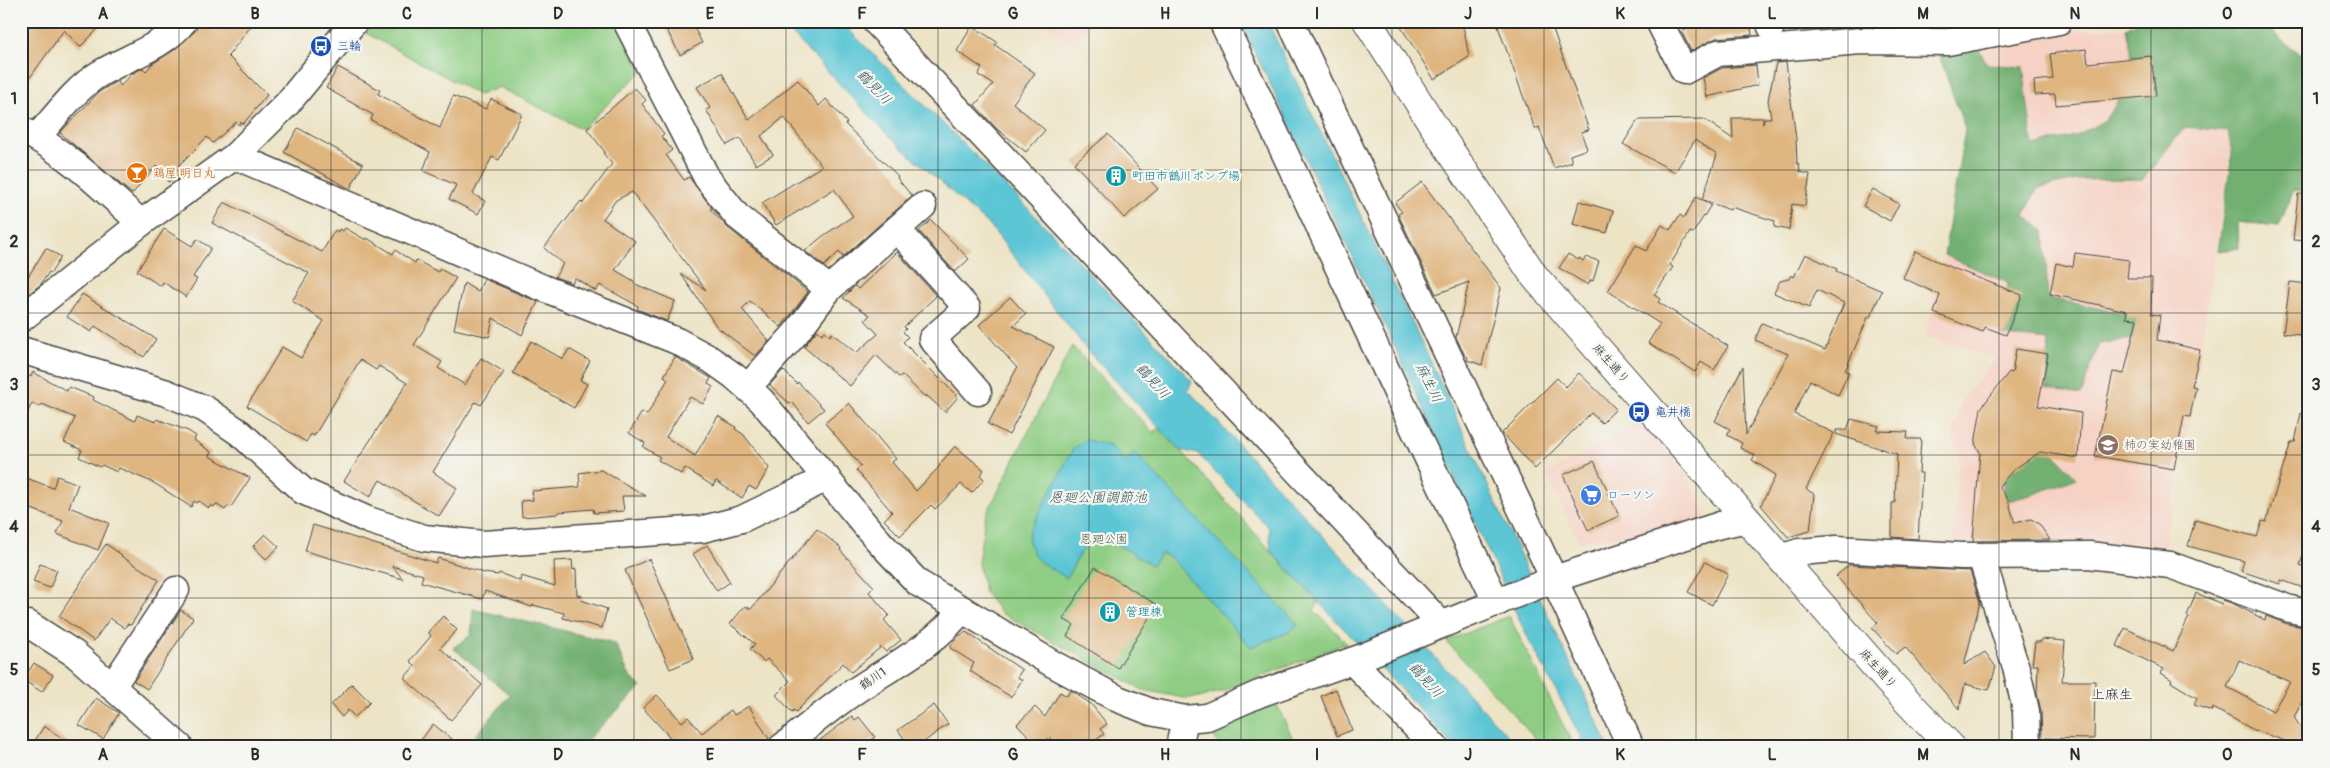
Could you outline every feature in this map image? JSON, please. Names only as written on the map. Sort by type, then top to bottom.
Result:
[{"type":"main road","name":"麻生通り","points":[[1367,21],[1435,128],[1535,277],[1888,681],[1951,747]]},
{"type":"street","points":[[141,223],[68,160],[29,133],[98,75],[174,34],[184,21]]},
{"type":"street","points":[[21,319],[141,223],[235,156],[287,104],[354,21]]},
{"type":"street","points":[[626,21],[707,178],[737,216],[829,289]]},
{"type":"street","points":[[875,21],[1438,625]]},
{"type":"street","points":[[1222,21],[1311,205],[1392,385],[1500,601]]},
{"type":"street","points":[[1290,21],[1550,581],[1631,747]]},
{"type":"street","points":[[1659,21],[1684,71],[1718,53],[1863,31],[1948,42],[2000,27],[2059,21]]},
{"type":"street","points":[[235,156],[543,288],[677,341],[710,359],[748,387],[907,572],[918,582],[1052,664],[1118,699],[1151,712],[1185,719],[1207,717],[1259,694],[1356,659],[1550,581],[1720,525],[1747,519]]},
{"type":"street","points":[[748,387],[796,333],[829,289],[923,206]]},
{"type":"street","points":[[897,229],[967,308],[932,339],[978,392]]},
{"type":"street","points":[[21,350],[167,393],[205,409],[240,433],[303,491],[368,520],[424,538],[483,544],[703,529],[742,518],[827,478]]},
{"type":"street","points":[[1780,558],[1799,552],[1836,549],[1981,556],[2089,554],[2170,565],[2290,609],[2309,613]]},
{"type":"street","points":[[1981,556],[2026,710],[2027,747]]},
{"type":"street","points":[[112,687],[176,590]]},
{"type":"street","name":"鶴川1","points":[[782,747],[853,692],[933,639],[947,628],[962,609]]},
{"type":"street","points":[[27,620],[75,654],[180,747]]},
{"type":"street","points":[[1356,659],[1435,747]]},
{"type":"street","points":[[1179,747],[1185,719]]},
{"type":"shaded area","points":[[1040,21],[1095,21],[1073,47]]},
{"type":"shaded area","points":[[2173,26],[2248,32],[2198,367],[2165,545],[2067,541],[1952,542],[1959,461],[1952,436],[1960,403],[1996,358],[1925,336],[1944,260],[1969,127],[1938,48],[2052,31]]},
{"type":"shaded area","points":[[1641,423],[1687,474],[1711,525],[1579,542],[1546,474]]},
{"type":"green space","points":[[371,21],[616,21],[642,71],[582,129],[499,87],[479,95],[364,32]]},
{"type":"green space","points":[[2139,21],[2263,21],[2281,40],[2304,56],[2309,44],[2309,192],[2294,190],[2279,226],[2238,222],[2239,248],[2218,251],[2232,153],[2228,131],[2185,127],[2143,179],[2077,180],[2038,188],[2024,215],[2044,231],[2048,298],[2159,320],[2158,335],[2099,344],[2081,395],[2047,389],[2048,340],[2002,335],[2008,283],[1944,255],[1965,129],[1938,52],[1977,45],[1987,64],[2023,67],[2033,146],[2079,135],[2105,120],[2135,75],[2126,28]]},
{"type":"green space","name":"恩廻公園","points":[[1072,346],[1153,433],[1159,427],[1319,603],[1314,610],[1347,643],[1223,691],[1202,697],[1184,698],[1143,690],[1001,613],[985,593],[978,563],[985,517]]},
{"type":"green space","points":[[2028,447],[2055,455],[2077,478],[2034,494],[2004,502],[2002,459]]},
{"type":"green space","points":[[473,609],[615,643],[629,675],[641,687],[580,747],[466,747],[510,695],[453,648],[471,635]]},
{"type":"green space","points":[[1509,616],[1574,747],[1543,747],[1446,641]]},
{"type":"green space","points":[[1276,703],[1297,747],[1221,747],[1209,729]]},
{"type":"water","name":"鶴見川","points":[[780,21],[840,21],[1022,202],[1192,381],[1188,390],[1518,747],[1455,747],[1271,551],[1269,528],[1198,454],[1180,450],[1088,351],[991,227],[890,137]]},
{"type":"water","name":"麻生川","points":[[1240,21],[1267,21],[1421,341],[1609,747],[1586,747],[1526,634],[1389,334]]},
{"type":"water","name":"恩廻公園調節池","points":[[1086,440],[1110,446],[1126,463],[1134,452],[1298,625],[1289,632],[1251,647],[1170,557],[1161,553],[1152,565],[1113,544],[1097,541],[1083,549],[1067,578],[1040,562],[1032,551],[1028,534],[1073,449]]},
{"type":"building","points":[[21,21],[106,21],[80,47],[64,30],[21,90]]},
{"type":"building","points":[[199,21],[255,21],[228,56],[267,95],[243,124],[241,122],[239,125],[236,122],[213,143],[207,137],[179,165],[184,172],[168,182],[157,165],[132,194],[60,133],[99,92],[117,81],[121,86],[132,74],[143,68],[146,71],[152,64],[174,50],[195,31]]},
{"type":"building","points":[[662,21],[691,21],[702,43],[680,55]]},
{"type":"building","points":[[1397,21],[1459,21],[1464,30],[1469,57],[1434,79]]},
{"type":"building","points":[[1496,21],[1550,21],[1589,130],[1581,132],[1587,149],[1570,155],[1572,162],[1554,168],[1539,127],[1535,129]]},
{"type":"building","points":[[1693,21],[1750,21],[1752,35],[1716,38],[1691,51],[1682,32],[1687,29],[1685,26]]},
{"type":"building","points":[[972,26],[997,42],[995,45],[1035,73],[1013,103],[1045,130],[1026,152],[997,129],[975,105],[993,84],[978,75],[982,68],[957,51]]},
{"type":"building","points":[[2086,49],[2088,63],[2151,56],[2156,96],[2056,105],[2055,94],[2035,95],[2034,81],[2053,79],[2050,54]]},
{"type":"building","points":[[1786,62],[1796,139],[1797,163],[1799,164],[1800,172],[1810,174],[1805,206],[1792,204],[1789,230],[1774,227],[1775,221],[1731,207],[1730,210],[1703,200],[1711,205],[1693,233],[1690,232],[1670,265],[1673,267],[1654,295],[1660,299],[1658,302],[1728,346],[1714,370],[1701,362],[1695,372],[1648,343],[1660,324],[1608,291],[1636,245],[1646,251],[1662,225],[1670,230],[1680,215],[1684,218],[1696,197],[1702,200],[1717,155],[1695,140],[1675,172],[1623,144],[1638,120],[1704,119],[1733,139],[1732,118],[1763,118],[1763,124],[1764,118],[1771,118],[1768,100],[1776,63]]},
{"type":"building","points":[[1756,65],[1758,85],[1707,97],[1703,78],[1722,68]]},
{"type":"building","points":[[338,67],[380,90],[378,94],[440,128],[453,96],[486,109],[491,99],[522,114],[499,160],[492,157],[473,194],[485,201],[478,214],[449,199],[456,185],[423,171],[430,152],[371,120],[373,115],[326,88]]},
{"type":"building","points":[[722,73],[749,120],[798,80],[819,106],[826,99],[847,123],[845,124],[898,176],[897,178],[912,196],[843,257],[839,252],[824,266],[805,251],[823,236],[853,216],[834,189],[776,225],[762,203],[822,166],[784,117],[761,136],[773,155],[756,165],[740,138],[727,145],[706,110],[710,108],[697,87]]},
{"type":"building","points":[[635,88],[646,100],[642,104],[664,134],[661,136],[672,150],[666,155],[684,180],[689,177],[712,208],[710,209],[728,228],[808,292],[781,327],[750,301],[742,309],[769,341],[755,356],[717,327],[681,274],[706,290],[632,192],[616,200],[603,219],[635,241],[615,270],[634,281],[633,283],[675,301],[667,321],[637,309],[638,306],[600,285],[596,291],[575,278],[572,283],[555,277],[563,264],[544,248],[581,201],[583,203],[612,164],[587,129]]},
{"type":"building","points":[[298,128],[363,164],[350,189],[284,152]]},
{"type":"building","name":"町田市鶴川ポンプ場","points":[[1108,134],[1158,189],[1124,218],[1074,163]]},
{"type":"building","points":[[1422,182],[1501,288],[1482,365],[1467,360],[1468,357],[1465,356],[1456,337],[1469,282],[1436,294],[1398,214],[1402,212],[1395,203]]},
{"type":"building","points":[[1873,189],[1899,204],[1890,221],[1863,206]]},
{"type":"building","points":[[2298,194],[2309,195],[2309,241],[2293,240]]},
{"type":"building","points":[[1579,201],[1613,211],[1607,233],[1573,224]]},
{"type":"building","points":[[224,202],[322,252],[335,230],[338,232],[339,229],[343,231],[345,228],[366,240],[367,238],[393,254],[395,250],[415,263],[416,260],[438,272],[440,269],[456,278],[414,345],[442,362],[438,368],[465,385],[481,358],[504,372],[481,405],[475,402],[433,472],[457,488],[439,516],[380,480],[370,497],[344,481],[407,383],[379,366],[376,370],[360,360],[314,436],[311,434],[306,442],[247,406],[282,347],[301,358],[324,321],[292,301],[309,273],[212,223]]},
{"type":"building","points":[[931,220],[969,259],[955,272],[919,231]]},
{"type":"building","points":[[164,229],[192,246],[197,239],[211,248],[193,277],[197,279],[186,297],[163,282],[161,286],[137,271]]},
{"type":"building","points":[[46,248],[61,257],[41,284],[26,296],[21,294],[21,288]]},
{"type":"building","points":[[1915,251],[2022,295],[2006,335],[1985,327],[1983,332],[1934,313],[1940,295],[1903,278]]},
{"type":"building","points":[[897,252],[936,296],[904,327],[906,329],[903,332],[908,337],[903,342],[958,397],[945,412],[926,395],[925,397],[902,375],[899,377],[876,355],[850,386],[804,347],[817,330],[822,334],[825,331],[830,336],[832,333],[856,353],[878,334],[865,320],[870,315],[843,298],[855,286],[858,289]]},
{"type":"building","points":[[2075,253],[2129,260],[2127,278],[2152,278],[2151,314],[2160,315],[2157,340],[2200,350],[2192,386],[2196,387],[2190,417],[2184,416],[2174,469],[2095,456],[2113,372],[2124,374],[2137,319],[2126,318],[2127,311],[2050,294],[2056,263],[2073,267]]},
{"type":"building","points":[[1568,254],[1578,260],[1579,258],[1583,261],[1586,257],[1599,261],[1593,281],[1591,280],[1588,285],[1559,268]]},
{"type":"building","points":[[1805,254],[1837,269],[1836,271],[1882,291],[1870,317],[1868,317],[1845,371],[1849,372],[1838,395],[1810,380],[1794,414],[1834,433],[1806,489],[1814,494],[1810,531],[1788,537],[1761,505],[1776,475],[1752,460],[1755,455],[1740,448],[1742,443],[1727,435],[1730,429],[1715,421],[1743,366],[1746,435],[1788,354],[1755,340],[1762,323],[1825,350],[1844,303],[1817,290],[1809,308],[1774,293],[1780,281],[1789,279],[1791,275],[1794,277]]},
{"type":"building","points":[[484,279],[538,302],[522,335],[493,318],[489,337],[454,329],[464,283],[478,292]]},
{"type":"building","points":[[2290,282],[2309,284],[2309,336],[2283,333]]},
{"type":"building","points":[[82,294],[156,339],[144,357],[95,326],[91,332],[67,317]]},
{"type":"building","points":[[1010,297],[1026,314],[1013,326],[1054,347],[1009,435],[988,424],[1017,368],[979,325]]},
{"type":"building","points":[[531,341],[563,359],[569,349],[590,361],[580,380],[587,384],[574,408],[513,373]]},
{"type":"building","points":[[2016,349],[2048,354],[2038,406],[2081,413],[2078,458],[2040,452],[2013,470],[1999,486],[2008,500],[2015,523],[2031,519],[2039,524],[2050,540],[1973,541],[1980,452],[1975,444],[1981,408],[2009,372],[2012,373]]},
{"type":"building","points":[[675,357],[711,378],[708,384],[713,387],[703,404],[690,397],[666,437],[695,456],[718,416],[736,427],[735,429],[743,434],[769,468],[756,490],[749,486],[742,498],[716,481],[713,486],[685,468],[681,474],[658,460],[660,457],[643,447],[645,443],[629,433],[642,412],[647,415],[668,379],[664,376]]},
{"type":"building","points":[[783,370],[797,384],[798,382],[824,409],[808,422],[792,402],[790,404],[770,385]]},
{"type":"building","points":[[21,371],[31,377],[33,372],[67,391],[69,387],[94,397],[93,400],[135,421],[137,415],[156,422],[157,419],[188,431],[196,436],[194,440],[211,452],[209,456],[250,478],[231,507],[228,506],[225,510],[216,504],[214,507],[211,505],[209,508],[199,501],[197,503],[194,501],[191,507],[154,483],[119,468],[117,472],[102,465],[100,467],[79,457],[82,450],[64,442],[75,418],[42,404],[40,407],[32,403],[21,426]]},
{"type":"building","points":[[1579,373],[1616,409],[1602,423],[1591,413],[1535,469],[1502,433],[1557,378],[1566,387]]},
{"type":"building","points":[[849,403],[896,459],[892,462],[916,491],[940,466],[955,446],[984,470],[980,475],[984,479],[972,493],[961,484],[935,509],[931,505],[900,536],[884,520],[892,512],[856,470],[861,466],[825,423]]},
{"type":"building","points":[[2301,413],[2309,414],[2309,535],[2300,565],[2309,568],[2309,590],[2281,580],[2280,584],[2241,571],[2244,561],[2188,546],[2195,520],[2257,537],[2262,521],[2266,522],[2291,442],[2295,442]]},
{"type":"building","points":[[1851,419],[1879,426],[1877,431],[1908,432],[1907,439],[1921,439],[1919,473],[1922,473],[1918,539],[1892,537],[1892,503],[1895,503],[1897,454],[1836,434],[1836,430],[1847,430]]},
{"type":"building","name":"ローソン","points":[[1594,461],[1619,516],[1588,530],[1563,475]]},
{"type":"building","points":[[601,470],[646,496],[622,496],[624,511],[594,513],[593,509],[522,517],[521,501],[533,500],[532,491],[580,487],[579,473]]},
{"type":"building","points":[[21,476],[53,488],[57,476],[78,484],[69,507],[109,523],[98,550],[57,534],[63,521],[21,505]]},
{"type":"building","points":[[313,525],[436,563],[438,558],[484,573],[498,575],[499,573],[520,581],[521,576],[555,586],[554,561],[572,560],[573,570],[576,569],[577,595],[582,596],[581,600],[607,609],[602,628],[563,618],[564,613],[533,605],[532,607],[485,591],[482,599],[421,582],[423,575],[392,566],[403,579],[305,551]]},
{"type":"building","points":[[817,529],[841,548],[840,550],[874,587],[869,592],[889,615],[884,620],[901,640],[886,652],[881,647],[851,672],[843,663],[796,712],[794,710],[792,712],[776,695],[790,681],[767,659],[764,662],[750,649],[755,644],[730,624],[745,606],[751,609]]},
{"type":"building","points":[[265,534],[279,547],[266,559],[253,546]]},
{"type":"building","points":[[106,544],[159,580],[131,625],[127,624],[125,628],[110,618],[94,641],[59,616]]},
{"type":"building","points":[[707,545],[730,582],[717,591],[693,554]]},
{"type":"building","points":[[649,559],[694,659],[670,669],[625,570]]},
{"type":"building","points":[[1705,562],[1728,574],[1712,605],[1688,592]]},
{"type":"building","points":[[40,564],[57,570],[50,588],[33,582]]},
{"type":"building","points":[[1849,565],[1970,571],[1980,602],[1964,665],[1985,652],[1996,667],[1989,690],[1965,684],[1959,709],[1905,647],[1896,654],[1872,628],[1878,623],[1836,576]]},
{"type":"building","name":"管理棟","points":[[1095,567],[1157,605],[1118,668],[1067,636],[1074,625],[1063,619]]},
{"type":"building","points":[[2196,593],[2222,604],[2223,600],[2234,604],[2265,620],[2266,616],[2287,624],[2309,628],[2309,689],[2294,717],[2300,727],[2309,732],[2309,747],[2302,747],[2254,730],[2213,708],[2212,711],[2194,705],[2197,698],[2171,682],[2172,680],[2161,673],[2164,669],[2117,646],[2125,628],[2173,651],[2189,617],[2187,616]],"holes":[[[2239,660],[2290,682],[2273,711],[2227,687]]]},
{"type":"building","points":[[181,610],[193,618],[147,689],[134,681]]},
{"type":"building","points":[[443,616],[457,630],[440,648],[482,685],[451,720],[404,678],[415,666],[410,661],[431,636],[428,632]]},
{"type":"building","points":[[966,632],[1022,670],[1017,677],[1022,680],[1011,697],[970,671],[974,663],[950,648],[957,637]]},
{"type":"building","points":[[2041,639],[2065,641],[2062,681],[2095,681],[2094,739],[2042,738],[2041,711],[2037,693],[2038,665],[2032,665],[2035,642],[2041,642]]},
{"type":"building","points":[[34,663],[53,675],[42,692],[23,680]]},
{"type":"building","points":[[352,684],[370,702],[355,717],[348,710],[342,717],[331,705]]},
{"type":"building","points":[[1336,689],[1352,730],[1337,736],[1321,696]]},
{"type":"building","points":[[1070,690],[1091,704],[1107,724],[1100,729],[1104,734],[1087,747],[1057,747],[1049,737],[1039,747],[1017,724],[1035,707],[1045,717],[1060,692],[1067,696]]},
{"type":"building","points":[[657,695],[682,722],[688,717],[702,733],[731,710],[734,715],[749,706],[769,739],[759,747],[679,747],[643,708]]},
{"type":"building","points":[[96,698],[119,713],[103,739],[79,725]]},
{"type":"building","points":[[934,705],[948,724],[917,747],[910,747],[898,730]]},
{"type":"building","points":[[852,716],[855,720],[859,717],[875,737],[863,747],[811,747]]},
{"type":"building","points":[[433,724],[462,747],[416,747]]},
{"type":"building","points":[[44,726],[76,747],[31,747]]},
{"type":"place","name":"三輪","points":[[321,46]]},
{"type":"place","name":"鶏屋 明日丸","points":[[137,173]]},
{"type":"place","name":"町田市鶴川ポンプ場","points":[[1116,176]]},
{"type":"place","name":"亀井橋","points":[[1639,412]]},
{"type":"place","name":"柿の実幼稚園","points":[[2108,445]]},
{"type":"place","name":"ローソン","points":[[1591,495]]},
{"type":"place","name":"管理棟","points":[[1110,612]]},
{"type":"district","name":"上麻生","points":[[2112,694]]}]
